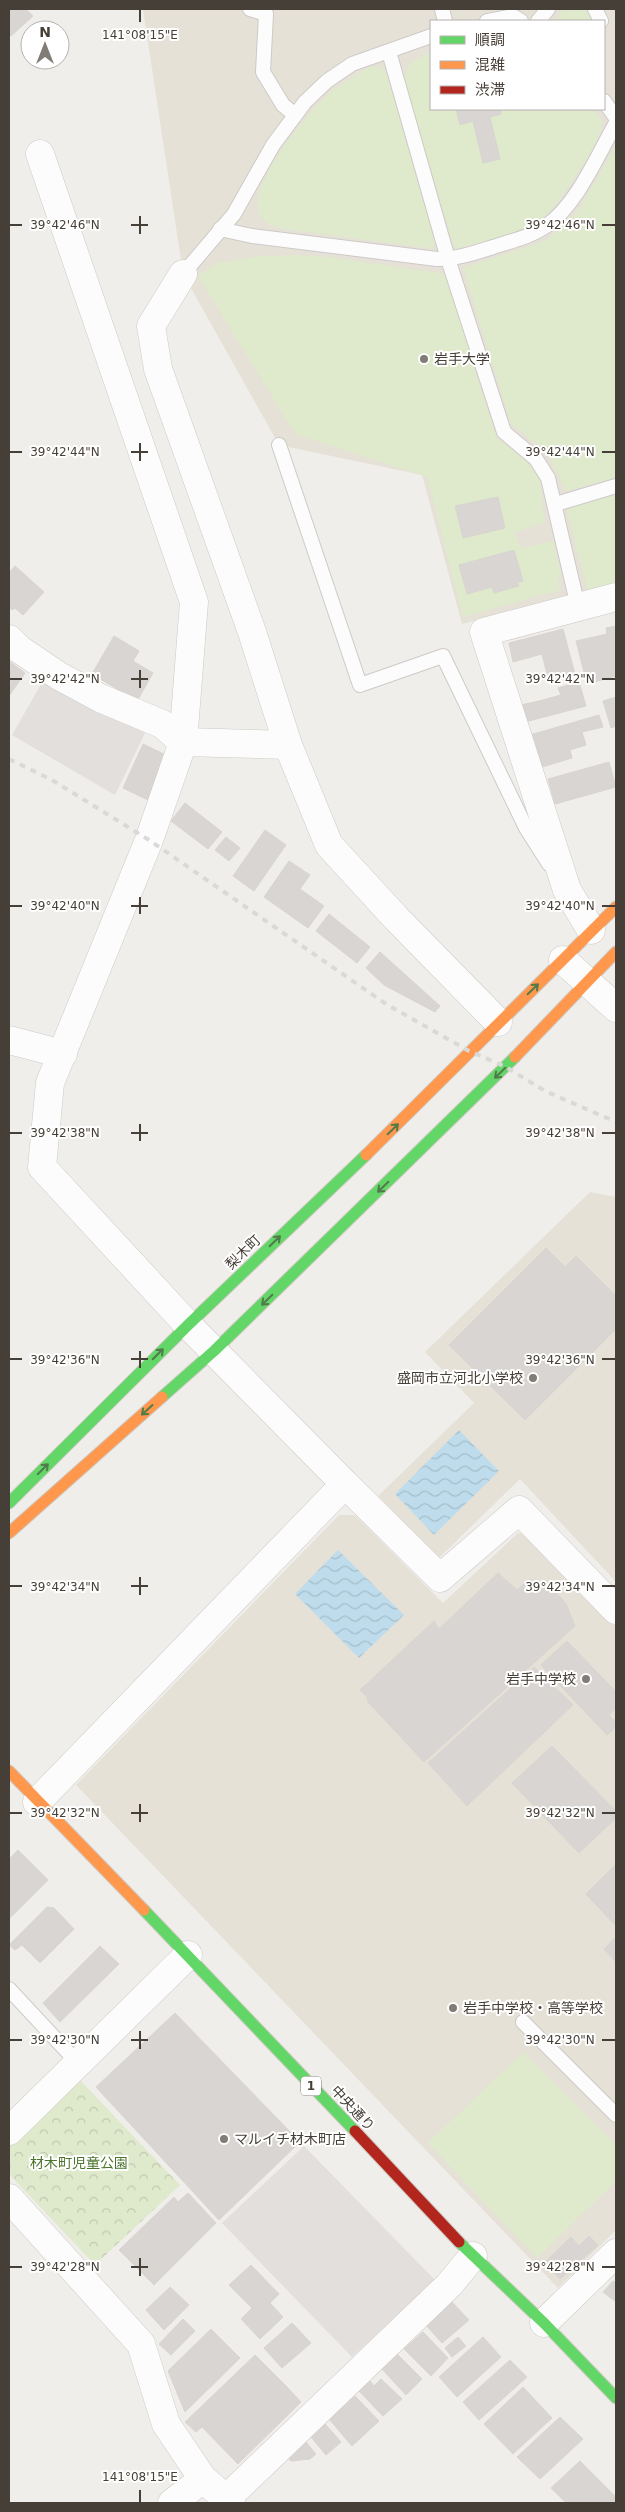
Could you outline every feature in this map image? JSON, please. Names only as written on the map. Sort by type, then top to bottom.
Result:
[{"type":"street","points":[[40,154],[194,602],[183,742],[149,840],[50,1082],[42,1167],[188,1325],[440,1578],[519,1510],[616,1610]]},
{"type":"street","points":[[183,274],[151,326],[158,369],[252,632],[288,745],[329,845],[396,918],[498,1022]]},
{"type":"street","points":[[591,930],[567,890],[484,632],[616,597]]},
{"type":"street","points":[[9,639],[19,649],[58,676],[100,698],[162,724],[183,742],[288,745]]},
{"type":"street","name":"梨木町","points":[[9,1503],[188,1325],[409,1114],[498,1022],[564,960],[616,906]]},
{"type":"street","points":[[9,1533],[214,1351],[506,1067],[616,952]]},
{"type":"street","points":[[564,960],[616,1008]]},
{"type":"street","points":[[9,1040],[63,1054]]},
{"type":"street","points":[[37,1802],[345,1484]]},
{"type":"street","name":"中央通り","points":[[9,1771],[37,1802],[188,1955],[473,2256],[544,2324],[616,2398]]},
{"type":"street","points":[[9,2131],[188,1955]]},
{"type":"street","points":[[9,2198],[141,2344],[166,2424],[203,2479],[229,2501],[449,2285],[473,2256]]},
{"type":"street","points":[[544,2324],[616,2253]]},
{"type":"street","points":[[172,2503],[203,2479]]},
{"type":"lane","points":[[250,9],[266,14],[263,72],[283,105],[295,115]]},
{"type":"lane","points":[[539,20],[548,9]]},
{"type":"lane","points":[[491,20],[512,15]]},
{"type":"lane","points":[[183,274],[234,214],[273,145],[295,115],[327,81],[352,64],[430,36]]},
{"type":"lane","points":[[389,52],[448,259],[504,432],[536,458],[548,478],[556,504],[578,607]]},
{"type":"lane","points":[[605,102],[616,118]]},
{"type":"lane","points":[[220,230],[252,236],[448,259],[526,236],[547,226],[564,209],[584,180],[616,123]]},
{"type":"lane","points":[[279,445],[360,685],[443,656],[526,828],[567,890]]},
{"type":"lane","points":[[556,504],[616,486]]},
{"type":"lane","points":[[9,1990],[78,2063]]},
{"type":"lane","points":[[523,2022],[616,2115]]},
{"type":"shaded area","name":"岩手大学","points":[[143,9],[616,9],[616,584],[462,624],[422,475],[279,445],[183,274]]},
{"type":"shaded area","points":[[44,679],[145,733],[115,795],[12,735]]},
{"type":"shaded area","name":"盛岡市立河北小学校","points":[[590,1192],[616,1197],[616,1582],[520,1479],[439,1558],[378,1496],[474,1403],[425,1352]]},
{"type":"shaded area","name":"岩手中学校・高等学校","points":[[339,1515],[355,1515],[443,1603],[518,1533],[530,1534],[616,1626],[616,2230],[558,2288],[76,1785]]},
{"type":"shaded area","points":[[304,2146],[435,2280],[352,2357],[222,2223]]},
{"type":"green space","points":[[563,9],[585,9],[592,20],[557,20]]},
{"type":"green space","points":[[430,52],[430,110],[594,110],[603,121],[597,140],[587,158],[558,202],[542,218],[511,233],[455,249],[404,80],[410,64]]},
{"type":"green space","points":[[369,67],[380,67],[386,72],[434,238],[434,249],[284,229],[269,224],[261,217],[258,204],[261,188],[282,150],[323,99],[333,90]]},
{"type":"green space","points":[[616,147],[616,478],[566,491],[546,451],[511,424],[463,268],[547,240],[576,213]]},
{"type":"green space","points":[[262,256],[328,257],[446,274],[496,437],[526,461],[539,477],[544,523],[514,533],[522,548],[553,541],[562,577],[558,578],[560,590],[463,617],[427,477],[295,434],[198,276],[217,263]]},
{"type":"green space","points":[[616,495],[616,585],[588,592],[566,508]]},
{"type":"green space","points":[[523,2052],[616,2145],[616,2181],[537,2258],[428,2143]]},
{"type":"green space","name":"材木町児童公園","points":[[78,2078],[180,2185],[95,2265],[9,2174],[9,2143]]},
{"type":"water","points":[[459,1430],[499,1471],[434,1535],[395,1494]]},
{"type":"water","points":[[338,1550],[404,1615],[359,1658],[295,1594]]},
{"type":"building","points":[[9,9],[26,9],[33,16],[29,20],[20,20],[20,28],[11,36],[9,34]]},
{"type":"building","points":[[456,110],[500,110],[501,114],[490,117],[500,159],[483,163],[473,121],[460,125]]},
{"type":"building","points":[[498,497],[505,528],[463,538],[455,506]]},
{"type":"building","points":[[514,550],[523,581],[517,582],[519,586],[494,593],[492,587],[467,594],[459,565]]},
{"type":"building","points":[[15,566],[44,592],[23,615],[15,608],[12,610],[9,607],[9,573]]},
{"type":"building","points":[[616,626],[616,676],[587,684],[576,641],[607,634],[606,628]]},
{"type":"building","points":[[563,629],[575,674],[549,682],[542,654],[513,662],[509,643]]},
{"type":"building","points":[[114,636],[139,651],[133,661],[153,673],[137,701],[92,674]]},
{"type":"building","points":[[9,661],[25,673],[9,696]]},
{"type":"building","points":[[579,682],[586,706],[544,717],[539,701],[561,695],[558,688]]},
{"type":"building","points":[[616,697],[616,726],[611,728],[603,701]]},
{"type":"building","points":[[539,701],[544,717],[525,722],[521,705]]},
{"type":"building","points":[[599,715],[603,727],[582,732],[586,745],[570,750],[572,758],[539,768],[530,735]]},
{"type":"building","points":[[143,744],[168,756],[148,800],[123,788]]},
{"type":"building","points":[[609,762],[616,787],[555,804],[548,779]]},
{"type":"building","points":[[185,803],[222,832],[208,849],[171,821]]},
{"type":"building","points":[[265,830],[286,845],[254,891],[233,876]]},
{"type":"building","points":[[226,837],[240,848],[229,861],[215,850]]},
{"type":"building","points":[[289,861],[310,875],[300,889],[324,906],[308,928],[264,897]]},
{"type":"building","points":[[329,914],[370,947],[357,963],[316,931]]},
{"type":"building","points":[[380,952],[440,1006],[435,1012],[384,985],[366,968]]},
{"type":"building","points":[[546,1248],[565,1267],[576,1256],[616,1296],[616,1329],[525,1420],[449,1345]]},
{"type":"building","points":[[498,1573],[517,1590],[530,1579],[554,1590],[566,1604],[575,1626],[424,1762],[368,1702],[367,1697],[360,1690],[434,1621],[439,1629]]},
{"type":"building","points":[[567,1641],[616,1692],[616,1708],[609,1715],[616,1723],[616,1727],[607,1735],[541,1665]]},
{"type":"building","points":[[534,1667],[573,1705],[467,1806],[428,1763]]},
{"type":"building","points":[[552,1746],[616,1811],[616,1818],[579,1853],[512,1783]]},
{"type":"building","points":[[18,1850],[48,1880],[9,1919],[9,1859]]},
{"type":"building","points":[[616,1864],[616,1926],[586,1894]]},
{"type":"building","points":[[47,1907],[54,1908],[74,1929],[40,1963],[22,1945],[15,1950],[9,1945]]},
{"type":"building","points":[[616,1937],[616,1962],[604,1949]]},
{"type":"building","points":[[100,1946],[119,1964],[60,2022],[43,2003]]},
{"type":"building","points":[[175,2013],[300,2142],[219,2220],[96,2087]]},
{"type":"building","points":[[188,2193],[216,2223],[154,2285],[119,2250],[174,2197],[178,2202]]},
{"type":"building","points":[[589,2236],[598,2245],[560,2279],[551,2270],[548,2272],[542,2265],[571,2237],[579,2246]]},
{"type":"building","points":[[251,2265],[279,2294],[270,2303],[283,2317],[260,2339],[241,2319],[252,2308],[229,2285]]},
{"type":"building","points":[[613,2281],[616,2283],[616,2302],[603,2292]]},
{"type":"building","points":[[170,2287],[189,2305],[164,2330],[146,2310]]},
{"type":"building","points":[[451,2301],[469,2320],[442,2343],[426,2325]]},
{"type":"building","points":[[183,2319],[195,2331],[171,2355],[159,2344]]},
{"type":"building","points":[[292,2323],[311,2343],[282,2368],[264,2348]]},
{"type":"building","points":[[211,2329],[240,2358],[185,2412],[168,2371]]},
{"type":"building","points":[[423,2332],[448,2358],[431,2376],[404,2349]]},
{"type":"building","points":[[458,2337],[466,2346],[452,2357],[445,2348]]},
{"type":"building","points":[[483,2337],[501,2357],[457,2397],[439,2377]]},
{"type":"building","points":[[397,2354],[422,2379],[406,2395],[381,2368]]},
{"type":"building","points":[[255,2355],[286,2386],[236,2434],[205,2403]]},
{"type":"building","points":[[510,2360],[527,2377],[479,2420],[463,2402]]},
{"type":"building","points":[[381,2379],[402,2399],[383,2416],[358,2390],[369,2380],[374,2386]]},
{"type":"building","points":[[286,2386],[301,2402],[238,2464],[202,2427],[196,2432],[185,2422],[205,2403],[236,2434]]},
{"type":"building","points":[[523,2387],[552,2418],[513,2454],[484,2424]]},
{"type":"building","points":[[355,2396],[379,2421],[352,2446],[329,2419]]},
{"type":"building","points":[[560,2417],[583,2439],[540,2479],[517,2457]]},
{"type":"building","points":[[325,2424],[341,2442],[326,2455],[311,2437]]},
{"type":"building","points":[[305,2441],[316,2454],[310,2459],[291,2461],[287,2457]]},
{"type":"building","points":[[580,2461],[616,2497],[616,2503],[566,2503],[551,2488]]},
{"type":"railway","points":[[9,759],[52,780],[149,840],[386,1004],[469,1051],[506,1067],[545,1091],[616,1122]]},
{"type":"traffic: fast","points":[[162,1397],[214,1351],[515,1057]]},
{"type":"traffic: fast","points":[[9,1503],[188,1325],[366,1155]]},
{"type":"traffic: fast","points":[[144,1910],[355,2131]]},
{"type":"traffic: fast","points":[[459,2242],[544,2323],[616,2398]]},
{"type":"traffic: slow","points":[[366,1155],[616,907]]},
{"type":"traffic: slow","points":[[515,1057],[616,952]]},
{"type":"traffic: slow","points":[[9,1533],[162,1397]]},
{"type":"traffic: slow","points":[[9,1771],[144,1910]]},
{"type":"traffic: jam","points":[[355,2131],[459,2242]]},
{"type":"place","name":"岩手大学","points":[[424,359]]},
{"type":"place","name":"盛岡市立河北小学校","points":[[533,1378]]},
{"type":"place","name":"岩手中学校","points":[[586,1679]]},
{"type":"place","name":"岩手中学校・高等学校","points":[[453,2008]]},
{"type":"place","name":"マルイチ材木町店","points":[[224,2139]]}]
